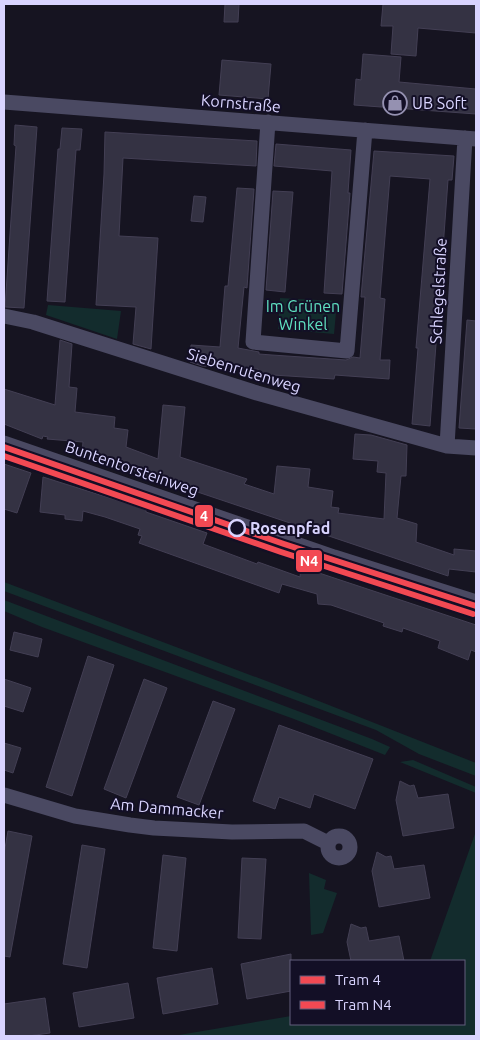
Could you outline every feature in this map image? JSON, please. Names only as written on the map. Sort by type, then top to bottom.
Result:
[{"type":"street","name":"Kornstraße","points":[[4,102],[471,138]]},
{"type":"street","points":[[268,122],[253,342],[347,351],[365,130]]},
{"type":"street","name":"Schlegelstraße","points":[[447,446],[461,204],[471,138]]},
{"type":"street","name":"Siebenrutenweg","points":[[4,316],[33,322],[257,394],[447,446],[476,448]]},
{"type":"street","name":"Buntentorsteinweg","points":[[4,443],[334,557],[476,602]]},
{"type":"street","name":"Am Dammacker","points":[[4,795],[75,816],[130,825],[225,831],[304,831],[328,843]]},
{"type":"green space","name":"Im Grünen Winkel","points":[[280,298],[337,301],[334,334],[278,329]]},
{"type":"green space","points":[[48,305],[121,311],[117,339],[46,315]]},
{"type":"green space","points":[[4,582],[306,696],[476,763],[476,776],[419,754],[376,730],[4,591]]},
{"type":"green space","points":[[4,600],[390,747],[385,755],[294,719],[42,627],[4,611]]},
{"type":"green space","points":[[413,760],[476,787],[476,793],[400,762]]},
{"type":"green space","points":[[476,831],[476,1036],[173,1036],[290,1016],[290,1025],[465,1025],[465,960],[430,960]]},
{"type":"green space","points":[[309,873],[326,880],[324,889],[337,893],[323,933],[311,935]]},
{"type":"building","points":[[225,4],[239,4],[238,22],[224,22]]},
{"type":"building","points":[[383,4],[476,4],[476,33],[418,28],[416,56],[391,54],[393,26],[381,26]]},
{"type":"building","points":[[363,54],[401,57],[399,82],[476,89],[476,114],[354,105],[356,79],[361,80]]},
{"type":"building","points":[[222,60],[271,64],[268,99],[219,95]]},
{"type":"building","points":[[15,125],[37,127],[24,308],[5,307],[16,146],[14,145]]},
{"type":"building","points":[[62,128],[82,129],[80,150],[76,150],[65,302],[47,301],[58,149],[60,149]]},
{"type":"building","points":[[105,132],[257,141],[256,166],[123,158],[119,236],[158,238],[151,349],[133,344],[136,307],[96,305]]},
{"type":"building","points":[[276,144],[351,150],[348,193],[350,193],[342,294],[324,293],[332,171],[274,166]]},
{"type":"building","points":[[374,151],[454,156],[452,180],[448,180],[430,426],[412,424],[418,348],[416,348],[430,179],[390,176],[380,298],[385,299],[380,360],[390,360],[389,379],[335,375],[334,379],[258,374],[258,369],[202,366],[190,362],[191,345],[220,347],[225,286],[228,286],[237,188],[254,189],[247,288],[244,287],[238,348],[259,352],[259,354],[346,360],[353,357],[360,358],[365,297],[361,297]]},
{"type":"building","points":[[273,191],[293,192],[285,292],[266,290]]},
{"type":"building","points":[[194,196],[206,197],[203,222],[191,221]]},
{"type":"building","points":[[467,320],[476,321],[476,429],[459,428]]},
{"type":"building","points":[[60,340],[72,344],[69,387],[77,388],[75,412],[115,417],[114,428],[128,430],[126,447],[158,459],[163,405],[185,407],[180,457],[247,479],[244,484],[274,494],[277,466],[310,469],[308,487],[333,491],[331,507],[339,508],[338,513],[384,519],[386,473],[377,472],[378,461],[353,459],[355,434],[371,435],[407,445],[406,476],[401,476],[397,518],[417,524],[416,542],[454,555],[454,549],[476,551],[476,572],[449,569],[448,576],[82,452],[83,442],[47,439],[48,437],[43,436],[42,439],[4,424],[4,389],[55,405]]},
{"type":"building","points":[[4,464],[31,473],[17,513],[4,509]]},
{"type":"building","points":[[43,477],[135,506],[146,510],[146,512],[207,533],[203,544],[257,564],[258,562],[300,577],[301,567],[476,625],[476,652],[471,650],[468,660],[438,648],[440,641],[403,628],[402,632],[383,626],[384,623],[331,605],[318,604],[317,594],[282,584],[279,593],[139,543],[142,536],[138,535],[140,529],[105,517],[83,511],[82,521],[65,519],[65,515],[40,512]]},
{"type":"building","points":[[14,632],[42,639],[38,657],[10,650]]},
{"type":"building","points":[[88,656],[114,665],[72,796],[46,787]]},
{"type":"building","points":[[4,679],[31,688],[23,712],[4,706]]},
{"type":"building","points":[[144,679],[167,688],[126,798],[104,789]]},
{"type":"building","points":[[213,701],[235,709],[199,805],[177,797]]},
{"type":"building","points":[[279,725],[373,759],[355,809],[314,794],[310,808],[279,797],[275,809],[253,801]]},
{"type":"building","points":[[4,743],[21,748],[13,773],[4,770]]},
{"type":"building","points":[[400,781],[410,786],[414,785],[418,798],[448,794],[454,828],[403,836],[396,800]]},
{"type":"building","points":[[8,831],[32,836],[10,957],[4,956],[4,854]]},
{"type":"building","points":[[82,845],[105,849],[87,968],[63,964]]},
{"type":"building","points":[[377,852],[386,857],[391,856],[394,869],[424,865],[430,898],[379,907],[372,871]]},
{"type":"building","points":[[163,855],[186,858],[177,951],[153,948]]},
{"type":"building","points":[[242,858],[266,859],[261,939],[238,938]]},
{"type":"building","points":[[351,924],[361,928],[366,927],[369,941],[399,936],[404,960],[351,960],[347,942]]},
{"type":"building","points":[[291,954],[290,991],[247,999],[241,964]]},
{"type":"building","points":[[212,968],[218,1004],[163,1014],[157,978]]},
{"type":"building","points":[[128,983],[134,1018],[79,1027],[73,993]]},
{"type":"building","points":[[45,998],[50,1033],[28,1036],[4,1036],[4,1004]]},
{"type":"tram line","name":"4","points":[[4,447],[284,544],[476,606]]},
{"type":"tram line","name":"N4","points":[[4,456],[281,552],[473,614]]},
{"type":"place","name":"UB Soft","points":[[395,103]]},
{"type":"place","name":"Rosenpfad","points":[[237,528]]}]
